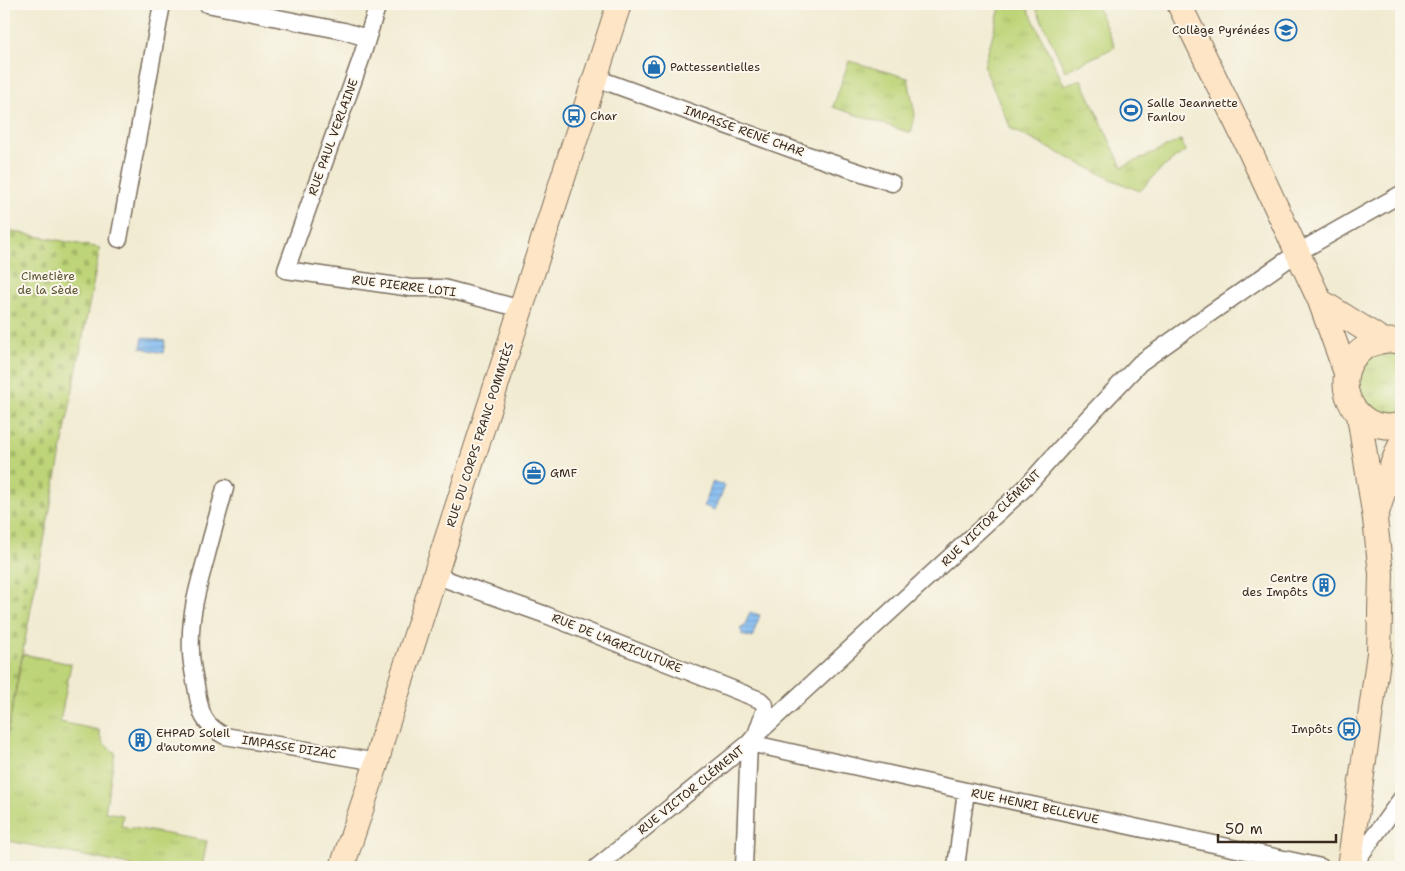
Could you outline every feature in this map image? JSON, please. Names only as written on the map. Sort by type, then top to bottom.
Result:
[{"type":"main road","name":"RUE DU CORPS FRANC POMMIÈS","points":[[342,867],[377,762],[382,740],[434,575],[619,4]]},
{"type":"main road","points":[[1180,4],[1320,301],[1346,373]]},
{"type":"main road","points":[[1320,301],[1393,342]]},
{"type":"main road","points":[[1393,342],[1371,344],[1360,351],[1351,361],[1346,373],[1345,385],[1347,396],[1359,416],[1371,423],[1384,426],[1401,424]]},
{"type":"main road","points":[[1350,867],[1379,653],[1381,574],[1376,526],[1359,416]]},
{"type":"main road","points":[[1376,526],[1391,467],[1401,443]]},
{"type":"street","points":[[119,239],[162,4]]},
{"type":"street","points":[[207,4],[344,31],[367,38]]},
{"type":"street","name":"RUE PAUL VERLAINE","points":[[286,270],[361,59],[378,4]]},
{"type":"street","name":"IMPASSE RENÉ CHAR","points":[[596,78],[892,184]]},
{"type":"street","name":"RUE VICTOR CLÉMENT","points":[[596,867],[752,740],[1025,488],[1140,363],[1297,253],[1401,194]]},
{"type":"street","name":"RUE PIERRE LOTI","points":[[286,270],[411,288],[443,288],[521,309]]},
{"type":"street","name":"IMPASSE DIZAC","points":[[225,488],[194,603],[191,628],[190,654],[198,697],[208,725],[225,736],[377,762]]},
{"type":"street","name":"RUE DE L'AGRICULTURE","points":[[434,575],[546,615],[760,700],[765,705],[765,709],[752,740]]},
{"type":"street","points":[[744,867],[752,740]]},
{"type":"street","name":"RUE HENRI BELLEVUE","points":[[752,740],[966,791],[1321,867]]},
{"type":"street","points":[[956,867],[966,791]]},
{"type":"street","points":[[1350,867],[1401,799]]},
{"type":"green space","points":[[1001,4],[1026,4],[1064,85],[1081,79],[1122,167],[1181,140],[1185,151],[1161,169],[1140,191],[1115,181],[1011,129],[984,67]]},
{"type":"green space","points":[[1034,4],[1096,4],[1115,47],[1065,71]]},
{"type":"green space","points":[[849,61],[908,78],[915,115],[911,133],[833,107]]},
{"type":"green space","name":"Cimetière de la Sède","points":[[4,230],[100,248],[4,750]]},
{"type":"green space","points":[[1390,349],[1401,353],[1401,414],[1377,417],[1355,394],[1361,362]]},
{"type":"green space","points":[[23,654],[71,664],[60,722],[99,730],[104,743],[115,752],[105,812],[123,815],[121,826],[207,841],[202,867],[130,867],[130,865],[4,840],[4,750]]},
{"type":"water","points":[[143,337],[165,341],[163,353],[141,348]]},
{"type":"water","points":[[713,481],[725,486],[715,510],[704,506]]},
{"type":"water","points":[[750,612],[760,615],[752,638],[742,635],[740,630],[744,627]]},
{"type":"place","name":"Collège Pyrénées","points":[[1286,30]]},
{"type":"place","name":"Pattessentielles","points":[[654,67]]},
{"type":"place","name":"Salle Jeannette Fanlou","points":[[1131,110]]},
{"type":"place","name":"Char","points":[[574,116]]},
{"type":"place","name":"GMF","points":[[534,473]]},
{"type":"place","name":"Centre des Impôts","points":[[1324,585]]},
{"type":"place","name":"Impôts","points":[[1349,729]]},
{"type":"place","name":"EHPAD Soleil d'automne","points":[[140,740]]}]
